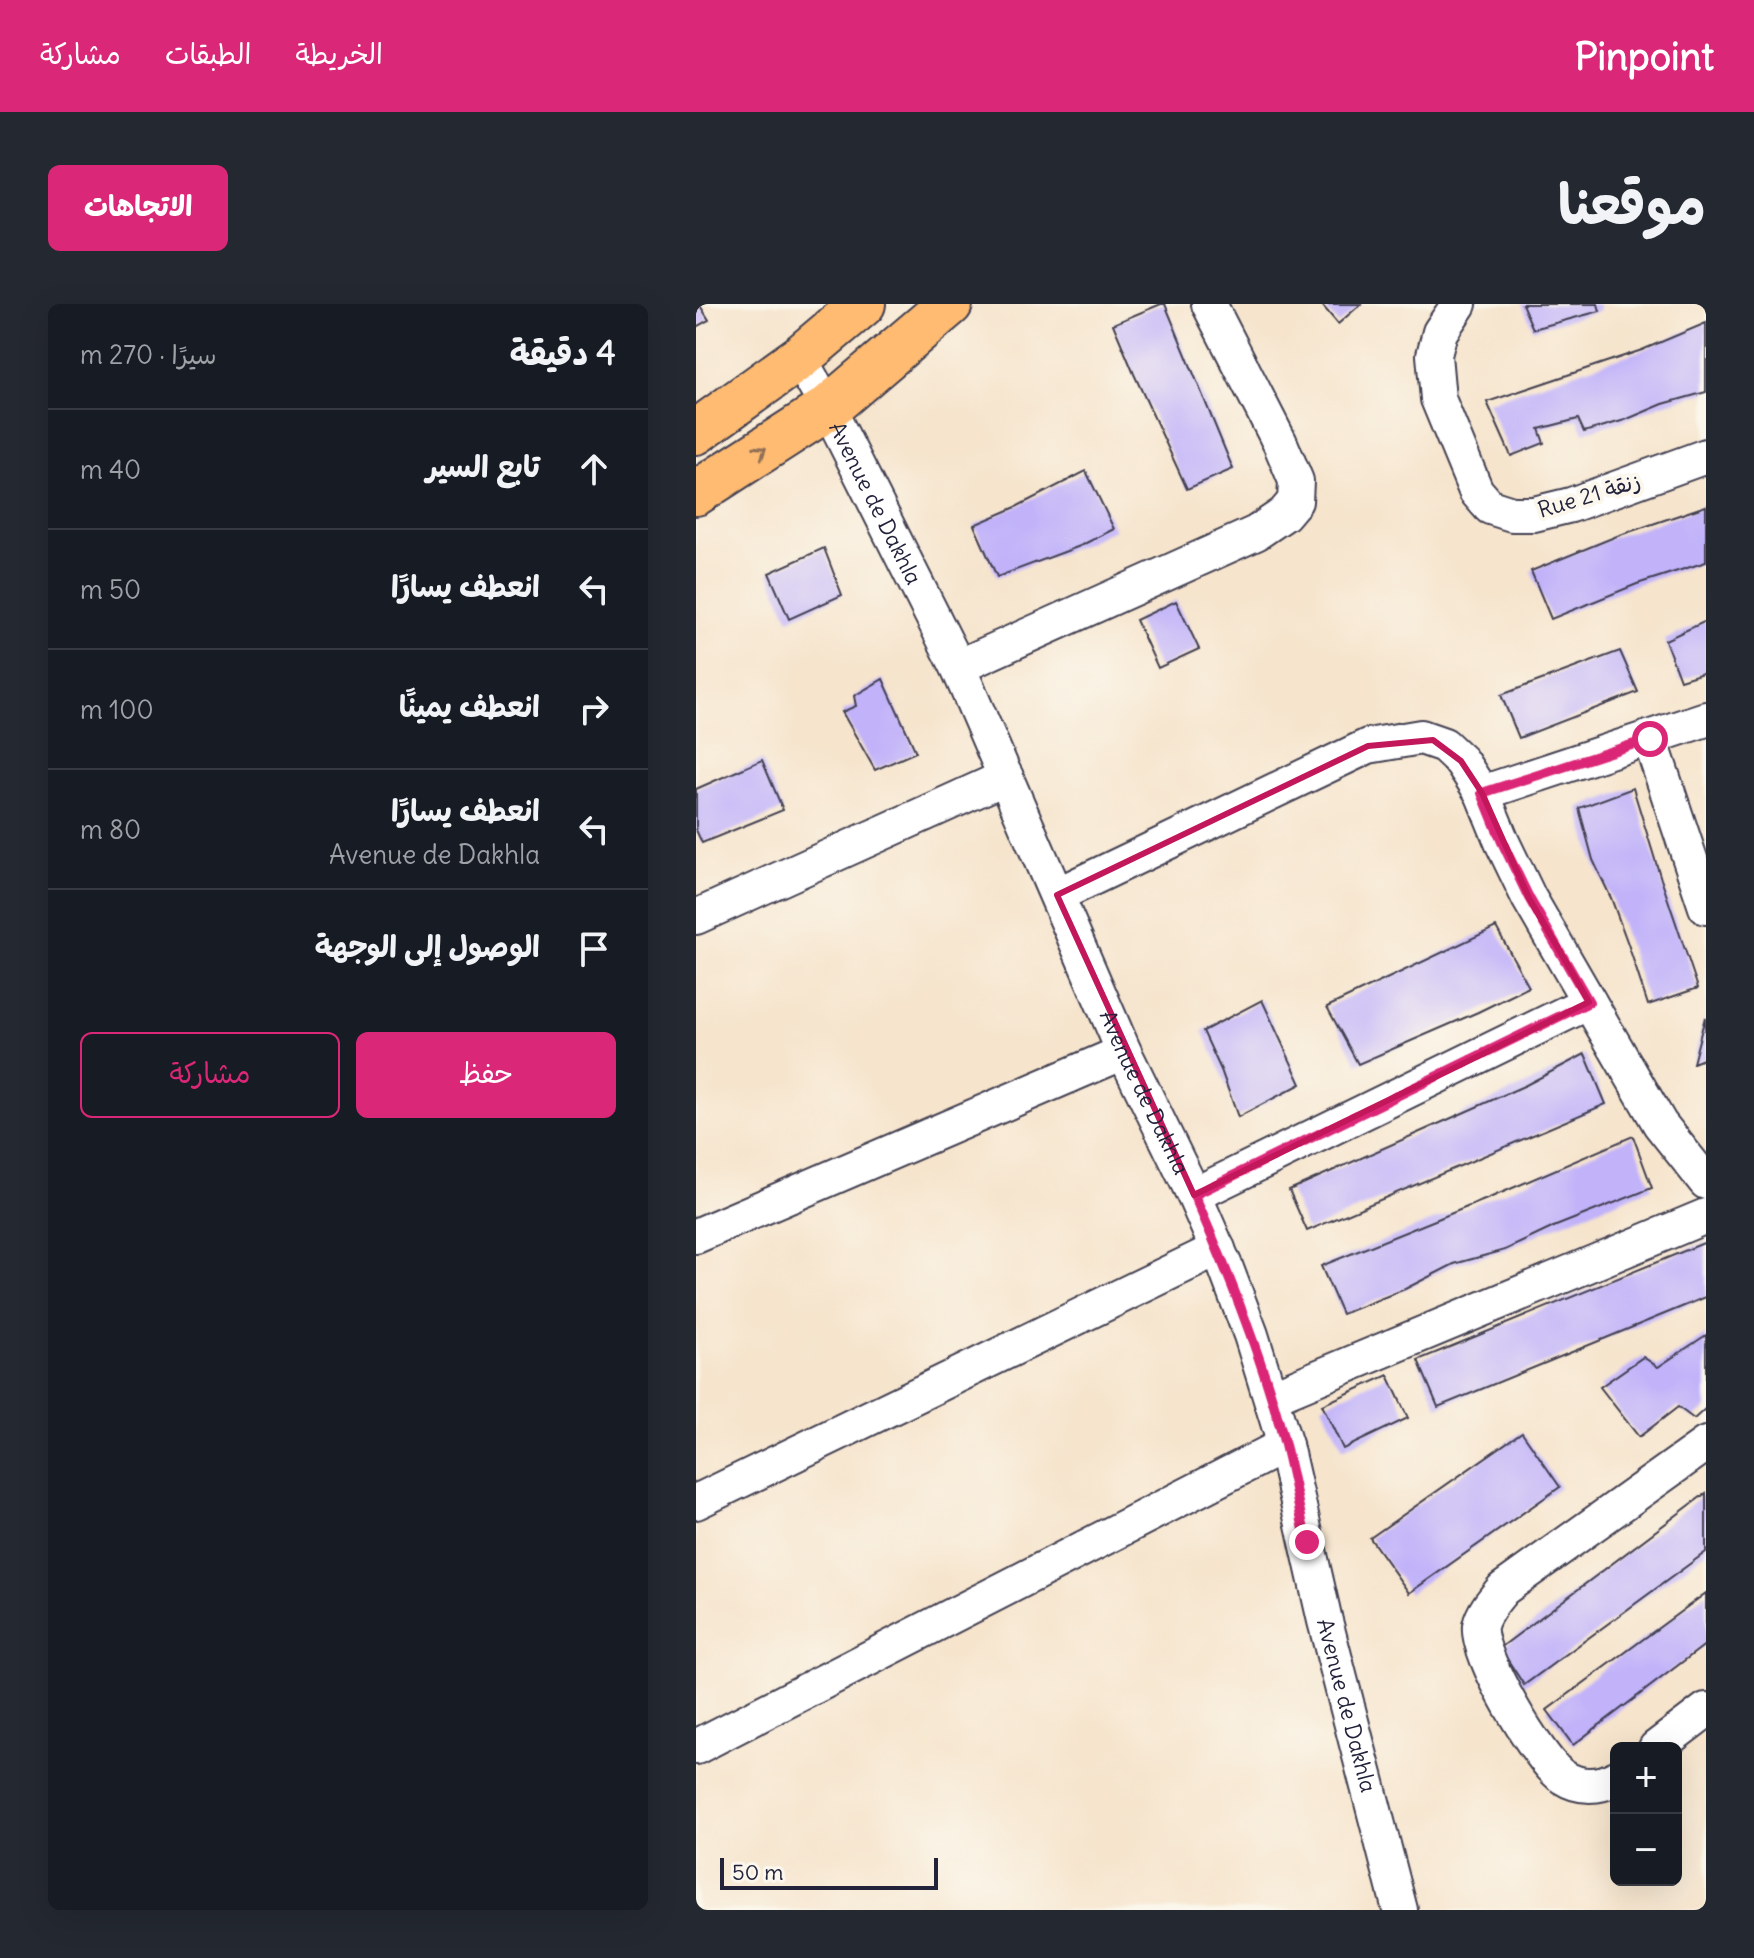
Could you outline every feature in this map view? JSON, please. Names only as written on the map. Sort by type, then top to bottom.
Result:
[{"type":"main road","points":[[696,432],[799,358],[863,304]]},
{"type":"main road","points":[[696,493],[828,408],[950,304]]},
{"type":"street","points":[[958,667],[1256,533],[1284,514],[1295,501],[1296,481],[1280,443],[1209,304]]},
{"type":"street","name":"Rue 21 زنقة","points":[[1456,308],[1440,332],[1434,355],[1438,399],[1476,491],[1490,507],[1512,514],[1534,514],[1571,505],[1706,456]]},
{"type":"street","name":"Avenue de Dakhla","points":[[799,358],[828,408],[958,667],[1124,1052],[1218,1249],[1251,1335],[1285,1445],[1325,1621],[1400,1910]]},
{"type":"street","points":[[1482,793],[1706,719]]},
{"type":"street","points":[[1057,895],[1368,746],[1421,737],[1433,740],[1444,745],[1461,761],[1482,793],[1529,898],[1660,1124],[1706,1182]]},
{"type":"street","points":[[1650,739],[1706,907]]},
{"type":"street","points":[[696,917],[1006,777]]},
{"type":"street","points":[[1194,1195],[1589,1002]]},
{"type":"street","points":[[696,1236],[1124,1052]]},
{"type":"street","points":[[1271,1397],[1706,1216]]},
{"type":"street","points":[[696,1502],[1218,1249]]},
{"type":"street","points":[[1610,1781],[1598,1786],[1579,1785],[1562,1777],[1543,1757],[1498,1686],[1484,1653],[1480,1628],[1485,1614],[1503,1589],[1706,1444]]},
{"type":"street","points":[[696,1747],[1285,1445]]},
{"type":"street","points":[[1664,1742],[1706,1710]]},
{"type":"highlighted area","points":[[1433,740],[1461,761],[1482,793],[1529,898],[1589,1002],[1194,1195],[1057,895],[1368,746]]},
{"type":"building","points":[[696,304],[709,320],[696,327]]},
{"type":"building","points":[[1165,304],[1233,469],[1187,489],[1113,324]]},
{"type":"building","points":[[1321,304],[1361,304],[1338,324]]},
{"type":"building","points":[[1522,304],[1598,304],[1600,311],[1533,329]]},
{"type":"building","points":[[1706,323],[1706,392],[1584,432],[1578,419],[1539,429],[1544,443],[1511,456],[1487,402],[1642,350]]},
{"type":"building","points":[[1086,471],[1114,529],[1080,546],[997,577],[974,525]]},
{"type":"building","points":[[1706,506],[1706,562],[1637,584],[1551,619],[1531,571],[1617,536]]},
{"type":"building","points":[[824,548],[842,595],[789,619],[769,573]]},
{"type":"building","points":[[1176,601],[1199,649],[1158,668],[1136,620]]},
{"type":"building","points":[[1706,621],[1706,672],[1680,680],[1665,640]]},
{"type":"building","points":[[1620,651],[1638,692],[1519,738],[1501,695]]},
{"type":"building","points":[[883,679],[916,752],[875,770],[842,712],[856,706],[854,696]]},
{"type":"building","points":[[762,760],[783,810],[702,843],[696,830],[696,789]]},
{"type":"building","points":[[1633,788],[1698,988],[1648,1005],[1611,898],[1593,860],[1579,808]]},
{"type":"building","points":[[1496,927],[1529,987],[1358,1064],[1327,1007]]},
{"type":"building","points":[[1262,1000],[1301,1084],[1238,1117],[1203,1031]]},
{"type":"building","points":[[1705,1017],[1706,1058],[1693,1063]]},
{"type":"building","points":[[1585,1054],[1606,1104],[1307,1231],[1289,1190],[1526,1085]]},
{"type":"building","points":[[1633,1136],[1652,1188],[1505,1250],[1454,1264],[1405,1289],[1342,1314],[1321,1266]]},
{"type":"building","points":[[1706,1242],[1706,1297],[1438,1407],[1418,1360]]},
{"type":"building","points":[[1706,1335],[1706,1408],[1694,1419],[1678,1407],[1639,1437],[1600,1387],[1643,1357],[1658,1367]]},
{"type":"building","points":[[1388,1375],[1408,1418],[1343,1449],[1322,1405]]},
{"type":"building","points":[[1522,1432],[1560,1487],[1409,1593],[1370,1538]]},
{"type":"building","points":[[1706,1493],[1706,1552],[1524,1685],[1500,1648]]},
{"type":"building","points":[[1706,1593],[1706,1644],[1573,1745],[1547,1710]]},
{"type":"route","points":[[1307,1542],[1285,1445],[1251,1335],[1194,1195],[1589,1002],[1529,898],[1482,793],[1650,739]]}]
